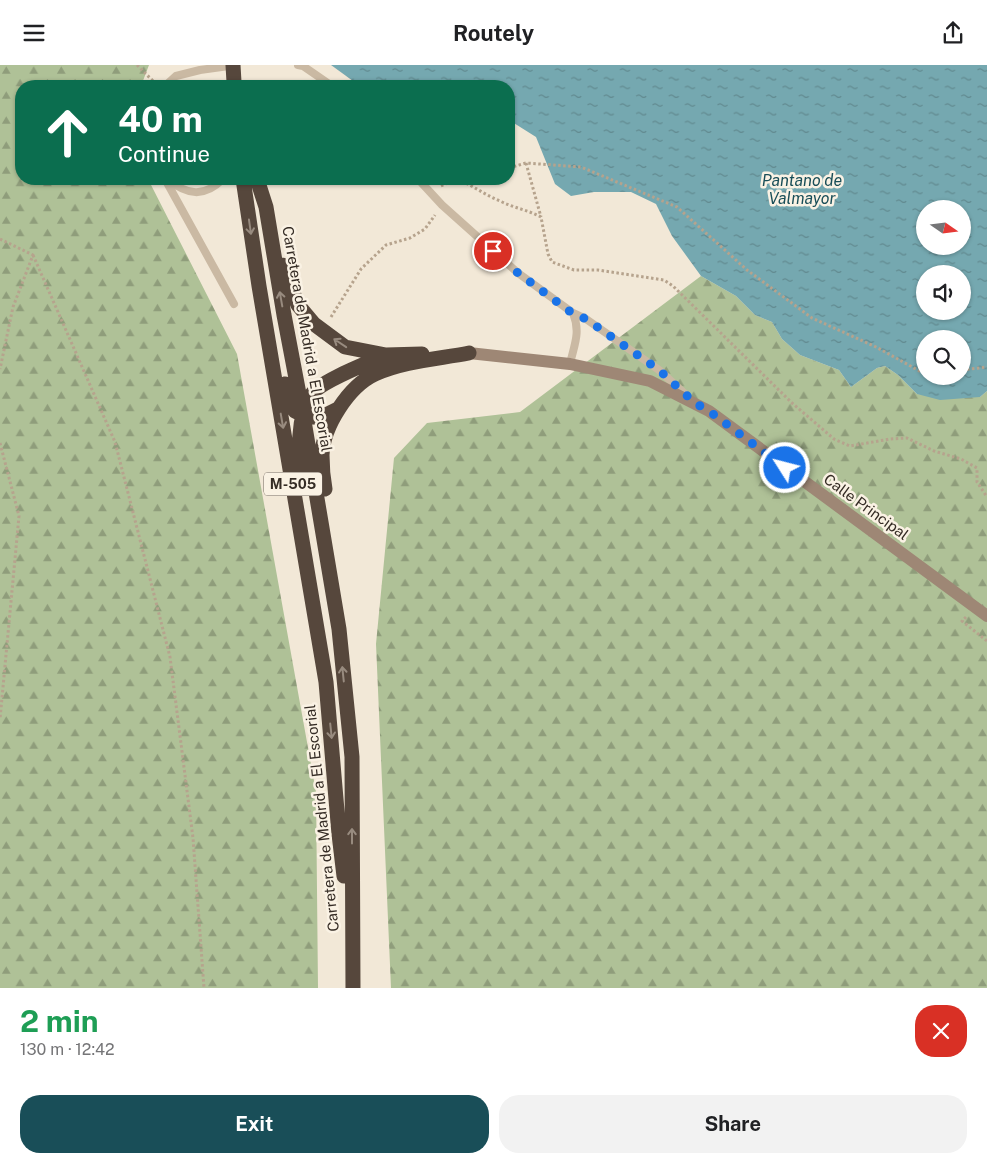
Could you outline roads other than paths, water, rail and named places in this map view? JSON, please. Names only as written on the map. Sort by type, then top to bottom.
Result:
[{"type":"highway","points":[[233,65],[235,80]]},
{"type":"highway","name":"Carretera de Madrid a El Escorial","points":[[244,185],[259,287],[326,682],[339,834],[352,937]]},
{"type":"highway","name":"Carretera de Madrid a El Escorial","points":[[259,185],[266,207],[339,629],[352,757],[352,937]]},
{"type":"highway","name":"M-505","points":[[266,207],[284,272],[298,305],[314,324],[345,347],[386,355],[469,353]]},
{"type":"highway","points":[[259,287],[275,327],[288,401],[295,411],[303,415]]},
{"type":"highway","name":"M-505","points":[[339,629],[336,557],[324,481],[322,453],[330,426],[338,409],[356,388],[374,375],[398,366],[469,353]]},
{"type":"highway","name":"M-505","points":[[326,682],[325,615],[303,489],[299,455],[303,415],[312,393],[338,376],[386,355]]},
{"type":"highway","name":"M-505","points":[[303,415],[320,418],[338,409]]},
{"type":"highway","name":"M-505","points":[[352,937],[353,988]]},
{"type":"street","name":"Calle Principal","points":[[469,353],[570,364],[650,381],[695,403],[709,411],[987,617]]},
{"type":"lane","points":[[172,80],[176,77],[200,70],[239,65]]},
{"type":"lane","points":[[298,65],[323,80]]},
{"type":"lane","points":[[169,185],[234,305]]},
{"type":"lane","points":[[177,185],[188,191],[200,192],[209,190],[215,185]]},
{"type":"lane","points":[[424,185],[442,205],[518,273],[572,313],[586,319],[659,370],[695,403]]},
{"type":"lane","points":[[570,364],[578,332],[577,323],[572,313]]},
{"type":"water","name":"Pantano de Valmayor","points":[[331,65],[987,65],[987,391],[980,397],[940,400],[917,394],[898,375],[885,366],[877,368],[851,387],[839,370],[800,355],[782,339],[772,322],[755,315],[736,296],[701,276],[672,236],[656,204],[631,192],[594,192],[571,196],[555,184],[536,137],[515,124],[515,80],[352,80]]}]
